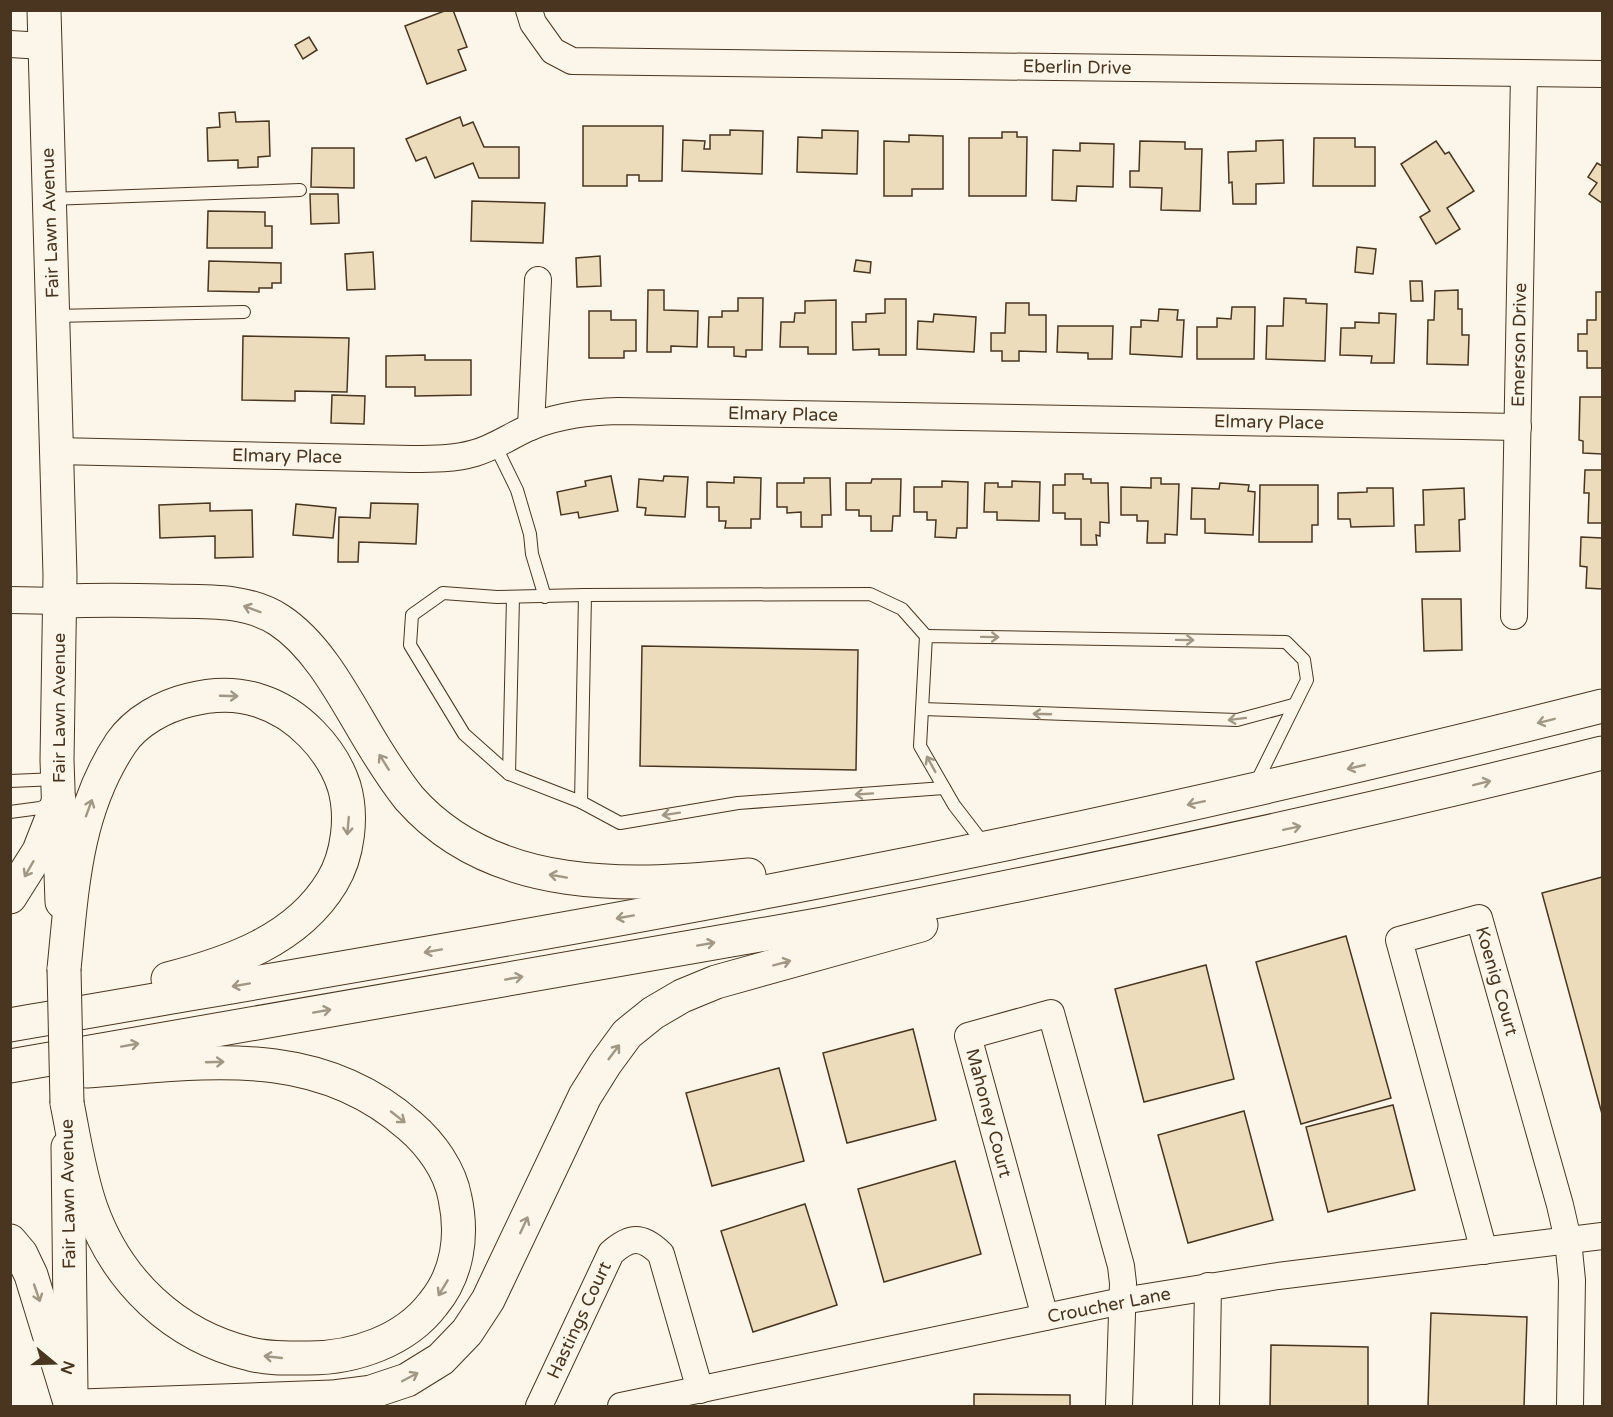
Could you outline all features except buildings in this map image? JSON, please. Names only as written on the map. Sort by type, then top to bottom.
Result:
[{"type":"main road","name":"Fair Lawn Avenue","points":[[44,10],[60,601],[58,789],[67,1103],[71,1407]]},
{"type":"main road","points":[[60,601],[218,602],[248,606],[278,619],[302,639],[320,661],[391,773],[410,798],[431,819],[455,837],[481,852],[542,873],[617,883],[662,883],[979,849]]},
{"type":"main road","points":[[10,1017],[195,972],[230,961],[261,947],[314,906],[333,882],[345,852],[349,818],[344,786],[330,758],[312,734],[289,715],[261,701],[233,695],[203,697],[173,704],[145,719],[123,741],[104,773],[89,807],[79,842],[73,879],[64,969]]},
{"type":"main road","points":[[10,1025],[711,902],[979,849],[1224,797],[1602,706]]},
{"type":"main road","points":[[10,1066],[823,924],[1235,840],[1438,794],[1602,753]]},
{"type":"main road","points":[[10,897],[39,851],[58,789]]},
{"type":"main road","points":[[317,1407],[406,1380],[441,1359],[466,1332],[488,1300],[585,1096],[627,1034],[652,1013],[682,996],[716,982],[1235,840]]},
{"type":"main road","points":[[10,1077],[217,1062],[256,1062],[323,1077],[363,1093],[397,1114],[423,1138],[442,1165],[454,1190],[460,1220],[458,1250],[449,1278],[433,1305],[412,1325],[388,1340],[357,1352],[321,1358],[286,1358],[251,1354],[217,1344],[181,1326],[154,1305],[106,1244],[83,1179],[67,1103]]},
{"type":"main road","points":[[10,1241],[21,1254],[31,1275],[71,1407]]},
{"type":"main road","points":[[82,1407],[332,1397],[371,1392]]},
{"type":"street","name":"Eberlin Drive","points":[[529,10],[532,23],[553,51],[572,61],[1602,74]]},
{"type":"street","points":[[10,44],[44,46]]},
{"type":"street","name":"Emerson Drive","points":[[1514,616],[1524,73]]},
{"type":"street","points":[[531,427],[538,280]]},
{"type":"street","name":"Elmary Place","points":[[56,451],[411,459],[464,455],[495,446],[531,427],[560,416],[618,411],[1518,427]]},
{"type":"street","points":[[10,600],[60,601]]},
{"type":"street","name":"Koenig Court","points":[[1484,1251],[1399,940],[1479,918],[1568,1240],[1572,1280],[1570,1407]]},
{"type":"street","name":"Mahoney Court","points":[[1045,1317],[968,1036],[1051,1013],[1121,1266],[1122,1301]]},
{"type":"street","name":"Croucher Lane","points":[[621,1407],[1122,1301],[1208,1286],[1602,1236]]},
{"type":"street","name":"Hastings Court","points":[[539,1407],[611,1253],[622,1243],[635,1239],[650,1243],[661,1254],[700,1390]]},
{"type":"street","points":[[1206,1407],[1208,1286]]},
{"type":"street","points":[[1119,1407],[1122,1301]]},
{"type":"lane","points":[[49,199],[300,190]]},
{"type":"lane","points":[[52,316],[244,312]]},
{"type":"lane","points":[[495,446],[517,490],[545,597]]},
{"type":"lane","points":[[944,788],[738,803],[620,823],[580,802],[509,774],[464,734],[410,645],[412,615],[443,592],[513,597],[870,594],[902,609],[926,636],[920,746],[979,849]]},
{"type":"lane","points":[[580,802],[585,596]]},
{"type":"lane","points":[[509,774],[513,597]]},
{"type":"lane","points":[[926,636],[1287,642],[1305,660],[1306,680],[1253,789]]},
{"type":"lane","points":[[922,709],[1237,720],[1293,705]]},
{"type":"lane","points":[[10,781],[58,789]]},
{"type":"lane","points":[[10,812],[40,808],[58,789]]}]
